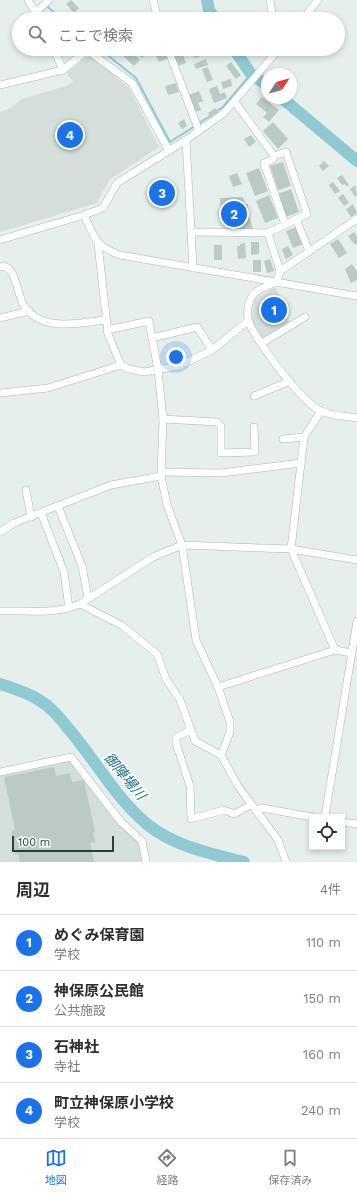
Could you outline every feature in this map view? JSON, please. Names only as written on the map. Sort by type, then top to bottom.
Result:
[{"type":"street","points":[[28,0],[35,12]]},
{"type":"street","points":[[40,12],[49,0]]},
{"type":"street","points":[[153,0],[156,12]]},
{"type":"street","points":[[270,0],[272,12]]},
{"type":"street","points":[[309,12],[318,0]]},
{"type":"street","points":[[57,56],[63,70]]},
{"type":"street","points":[[0,85],[63,70],[80,56]]},
{"type":"street","points":[[96,56],[132,83],[169,151]]},
{"type":"street","points":[[171,56],[199,131]]},
{"type":"street","points":[[0,240],[84,216],[103,208],[117,183],[186,140],[224,113],[236,102],[273,56]]},
{"type":"street","points":[[236,102],[274,156]]},
{"type":"street","points":[[186,140],[193,268]]},
{"type":"street","points":[[191,232],[268,233],[307,214],[286,152],[274,156],[272,160],[264,164],[285,224]]},
{"type":"street","points":[[84,216],[98,244],[105,320],[111,344],[121,365],[129,369],[144,372],[179,366],[212,350],[248,321]]},
{"type":"street","points":[[296,219],[309,251]]},
{"type":"street","points":[[357,219],[280,271],[276,282],[257,291],[252,296],[249,303],[248,321],[290,381],[309,403],[321,411],[357,418]]},
{"type":"street","points":[[268,233],[280,271]]},
{"type":"street","points":[[98,244],[107,250],[120,255],[357,296]]},
{"type":"street","points":[[0,267],[4,266],[12,272],[23,303],[29,311],[47,323],[55,324],[105,320]]},
{"type":"street","points":[[0,318],[29,311]]},
{"type":"street","points":[[262,343],[305,318]]},
{"type":"street","points":[[108,330],[149,321],[158,370],[163,419],[162,474],[167,505],[182,545],[196,640],[218,687],[230,722],[230,732],[221,755]]},
{"type":"street","points":[[152,338],[197,327],[212,350]]},
{"type":"street","points":[[0,394],[48,388],[121,365]]},
{"type":"street","points":[[254,396],[290,381]]},
{"type":"street","points":[[321,411],[304,437],[291,548],[335,650]]},
{"type":"street","points":[[163,419],[217,422],[221,426],[221,453],[256,452],[254,427]]},
{"type":"street","points":[[283,439],[304,437]]},
{"type":"street","points":[[0,532],[14,523],[111,485],[162,474],[221,474],[301,463]]},
{"type":"street","points":[[26,490],[31,517]]},
{"type":"street","points":[[58,506],[82,566],[88,598]]},
{"type":"street","points":[[41,513],[64,572],[69,608]]},
{"type":"street","points":[[0,611],[18,610],[33,612],[69,608],[80,604],[153,557],[182,545],[291,548],[357,560]]},
{"type":"street","points":[[80,604],[121,625],[158,654],[166,679],[180,700],[195,741],[221,755],[238,786],[281,846],[286,862]]},
{"type":"street","points":[[325,814],[357,621]]},
{"type":"street","points":[[218,687],[335,650],[352,653]]},
{"type":"street","points":[[191,730],[176,737],[176,743],[190,786],[191,819],[224,810],[234,814],[251,805]]},
{"type":"street","points":[[0,772],[71,757],[121,822],[142,841],[146,862]]},
{"type":"street","points":[[256,811],[262,808],[309,816]]},
{"type":"street","points":[[345,822],[357,824]]},
{"type":"shaded area","points":[[91,56],[129,88],[159,147],[109,180],[97,203],[0,232],[0,112],[11,108],[22,99],[69,85],[73,81],[67,72],[87,57]]},
{"type":"shaded area","points":[[275,287],[284,306],[282,308],[290,323],[262,341],[252,323],[254,300]]},
{"type":"shaded area","points":[[67,761],[72,763],[119,824],[140,843],[144,862],[0,862],[0,776]]},
{"type":"building","points":[[71,0],[79,8],[73,12],[66,4]]},
{"type":"building","points":[[123,56],[136,56],[140,60],[134,66]]},
{"type":"building","points":[[156,56],[167,56],[168,58],[159,62]]},
{"type":"building","points":[[175,56],[184,56],[186,63],[178,66]]},
{"type":"building","points":[[206,59],[208,65],[196,69],[194,64]]},
{"type":"building","points":[[231,62],[241,75],[236,79],[226,66]]},
{"type":"building","points":[[208,67],[213,80],[207,82],[202,69]]},
{"type":"building","points":[[231,79],[232,86],[223,89],[221,82]]},
{"type":"building","points":[[176,83],[179,92],[168,95],[165,86]]},
{"type":"building","points":[[217,86],[220,94],[225,92],[227,98],[214,103],[209,89]]},
{"type":"building","points":[[199,91],[203,101],[198,103],[201,110],[195,112],[189,95]]},
{"type":"building","points":[[261,98],[261,104],[271,104],[279,110],[269,122],[263,117],[267,113],[256,104]]},
{"type":"building","points":[[215,108],[218,112],[211,118],[208,113]]},
{"type":"building","points":[[184,119],[187,126],[182,129],[178,123]]},
{"type":"building","points":[[273,122],[288,139],[278,149],[263,131]]},
{"type":"building","points":[[251,135],[256,142],[249,147],[244,139]]},
{"type":"building","points":[[324,161],[329,166],[323,171],[319,166]]},
{"type":"building","points":[[283,162],[291,186],[278,190],[270,166]]},
{"type":"building","points":[[259,168],[268,191],[255,196],[246,173]]},
{"type":"building","points":[[237,173],[242,184],[233,187],[229,176]]},
{"type":"building","points":[[342,175],[349,185],[347,187],[345,184],[342,185],[337,178]]},
{"type":"building","points":[[333,182],[340,191],[335,194],[329,185]]},
{"type":"building","points":[[355,185],[357,195],[355,197],[350,189]]},
{"type":"building","points":[[165,186],[168,196],[160,199],[157,189]]},
{"type":"building","points":[[291,189],[299,212],[285,217],[277,194]]},
{"type":"building","points":[[343,194],[349,203],[344,206],[338,198]]},
{"type":"building","points":[[269,195],[278,218],[265,223],[256,201]]},
{"type":"building","points":[[243,197],[245,204],[248,204],[248,213],[253,229],[235,230],[234,214],[221,215],[220,198]]},
{"type":"building","points":[[353,204],[357,213],[351,217],[346,209]]},
{"type":"building","points":[[296,227],[303,244],[293,248],[286,231]]},
{"type":"building","points":[[354,232],[357,236],[357,243],[355,245],[348,236]]},
{"type":"building","points":[[338,239],[347,253],[339,258],[330,244]]},
{"type":"building","points":[[251,242],[259,242],[259,254],[251,255]]},
{"type":"building","points":[[245,243],[246,258],[238,259],[237,246]]},
{"type":"building","points":[[214,245],[222,245],[222,260],[214,260]]},
{"type":"building","points":[[288,246],[293,255],[286,259],[282,249]]},
{"type":"building","points":[[270,259],[274,271],[267,273],[264,261]]},
{"type":"building","points":[[253,260],[261,260],[261,272],[253,272]]},
{"type":"building","points":[[352,264],[357,272],[357,280],[351,283],[345,269]]},
{"type":"building","points":[[54,767],[56,776],[70,773],[72,782],[84,780],[95,832],[93,833],[95,842],[90,843],[94,862],[20,862],[18,854],[15,854],[11,832],[15,830],[4,777]]},
{"type":"waterway","points":[[207,0],[210,12]]},
{"type":"waterway","points":[[47,6],[53,12]]},
{"type":"waterway","points":[[109,56],[136,78],[170,142],[195,126]]},
{"type":"waterway","points":[[239,56],[251,74],[261,81]]},
{"type":"waterway","points":[[215,112],[223,107],[251,74]]},
{"type":"waterway","points":[[289,104],[357,161]]},
{"type":"waterway","points":[[199,123],[212,115]]},
{"type":"waterway","name":"御陣場川","points":[[0,684],[30,695],[51,709],[77,739],[125,803],[148,825],[169,839],[181,844],[244,862]]},
{"type":"place","name":"町立神保原小学校","points":[[70,135]]},
{"type":"place","name":"石神社","points":[[162,193]]},
{"type":"place","name":"神保原公民館","points":[[234,214]]},
{"type":"place","name":"めぐみ保育園","points":[[274,310]]}]
